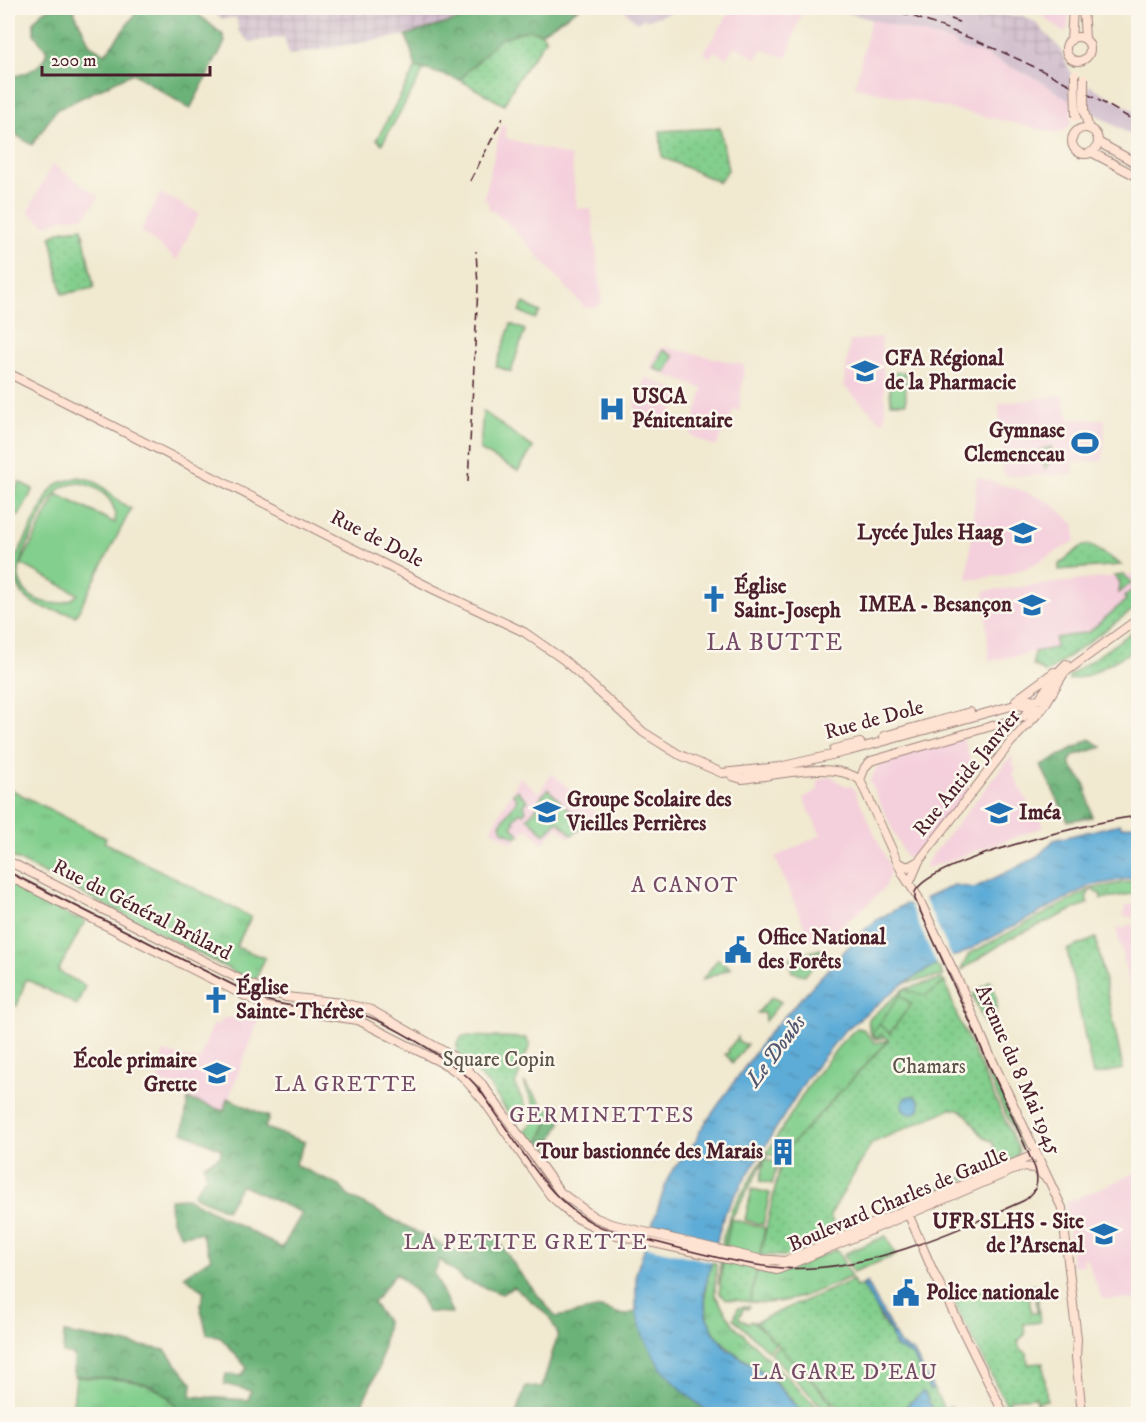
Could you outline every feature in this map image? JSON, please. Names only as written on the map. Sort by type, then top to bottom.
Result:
[{"type":"main road","points":[[1073,8],[1068,52],[1075,74],[1076,117],[1072,140],[1075,150],[1080,153],[1091,152],[1138,177]]},
{"type":"main road","points":[[1083,8],[1085,38],[1089,46],[1084,62],[1084,111],[1089,129]]},
{"type":"main road","points":[[1071,40],[1076,36],[1085,38]]},
{"type":"main road","points":[[1072,61],[1084,62]]},
{"type":"main road","points":[[1074,133],[1081,128],[1089,129],[1096,135],[1098,141],[1138,164]]},
{"type":"main road","points":[[1091,152],[1098,141]]},
{"type":"main road","name":"Rue de Dole","points":[[8,373],[422,581],[433,589],[524,632],[564,660],[643,732],[678,754],[728,774],[779,767],[849,751],[1015,705],[1039,704],[1048,699],[1067,670],[1138,619]]},
{"type":"main road","points":[[1016,700],[1138,613]]},
{"type":"main road","name":"Rue Antide Janvier","points":[[909,884],[919,861],[1039,704],[1049,681],[1066,664]]},
{"type":"main road","name":"Rue de Dole","points":[[709,767],[734,770],[778,762],[848,746],[1016,700],[1039,704]]},
{"type":"main road","points":[[728,774],[742,779],[832,770],[848,773],[860,780],[865,767],[871,762],[1020,718],[1039,704]]},
{"type":"main road","name":"Avenue du 8 Mai 1945","points":[[860,780],[955,975],[1063,1212],[1077,1339],[1076,1357],[1082,1414]]},
{"type":"main road","name":"Rue du Général Brûlard","points":[[8,861],[261,989],[286,997],[342,1003],[371,1010],[454,1057],[482,1084],[560,1192],[582,1211],[611,1224]]},
{"type":"main road","name":"Rue Antide Janvier","points":[[898,862],[908,867],[919,861]]},
{"type":"main road","name":"Rue du Général Brûlard","points":[[8,876],[255,1002],[281,1010],[358,1020],[403,1042],[462,1076],[484,1101],[550,1195],[574,1217],[608,1233]]},
{"type":"main road","name":"Boulevard Charles de Gaulle","points":[[608,1233],[757,1268],[783,1268],[1036,1154]]},
{"type":"main road","name":"Boulevard Charles de Gaulle","points":[[611,1224],[759,1258],[790,1260],[1020,1167],[1035,1168],[1048,1180]]},
{"type":"main road","points":[[907,1212],[932,1269],[1004,1414]]},
{"type":"shaded area","points":[[213,8],[453,8],[475,14],[406,35],[289,55],[284,37],[250,42],[239,32],[236,17],[222,19],[214,13]]},
{"type":"shaded area","points":[[453,8],[501,8],[475,14]]},
{"type":"shaded area","points":[[622,8],[686,8],[646,20],[644,18],[638,23]]},
{"type":"shaded area","points":[[733,8],[803,8],[787,58],[761,49],[757,59],[735,46],[726,58],[715,51],[710,57],[703,53]]},
{"type":"shaded area","points":[[800,8],[933,8],[1018,44],[1071,73],[1071,102],[1039,80],[983,54],[956,47],[957,43],[841,11],[835,13]]},
{"type":"shaded area","points":[[933,8],[1003,8],[1009,10],[1011,17],[1021,15],[1035,22],[1059,47],[1071,73],[1018,44]]},
{"type":"shaded area","points":[[1042,8],[1070,8],[1068,27],[1064,33],[1037,11]]},
{"type":"shaded area","points":[[871,18],[957,43],[956,47],[983,54],[1040,81],[1071,102],[1071,124],[1057,133],[855,87]]},
{"type":"shaded area","points":[[1089,85],[1138,113],[1138,139],[1088,110]]},
{"type":"shaded area","points":[[501,126],[505,126],[506,138],[571,157],[577,209],[591,208],[602,301],[598,306],[585,308],[507,222],[488,208],[488,201],[484,199]]},
{"type":"shaded area","points":[[52,164],[99,197],[84,217],[64,218],[45,225],[28,212]]},
{"type":"shaded area","points":[[160,193],[199,213],[177,260],[141,231]]},
{"type":"shaded area","name":"CFA Régional de la Pharmacie","points":[[881,337],[885,420],[881,422],[844,386],[850,341]]},
{"type":"shaded area","points":[[665,347],[744,365],[739,411],[734,409],[716,447],[690,435],[703,389],[650,369],[658,350]]},
{"type":"shaded area","points":[[646,377],[681,393],[666,424],[649,416],[648,412],[647,415],[636,410],[634,404]]},
{"type":"shaded area","points":[[1061,395],[1070,420],[1105,419],[1103,461],[1073,462],[1073,474],[1006,476],[1003,472],[999,404]]},
{"type":"shaded area","name":"Lycée Jules Haag","points":[[977,477],[1024,491],[1052,504],[1075,525],[1075,541],[1029,567],[1004,575],[967,580]]},
{"type":"shaded area","points":[[1138,574],[1136,587],[1125,597],[1127,600],[1089,632],[1056,638],[1056,648],[989,661],[984,591]]},
{"type":"shaded area","points":[[963,737],[974,773],[966,781],[969,788],[917,856],[906,858],[870,781],[879,763]]},
{"type":"shaded area","name":"Iméa","points":[[1011,756],[1014,762],[1012,765],[1016,767],[1013,774],[1033,813],[1037,812],[1044,827],[927,868],[927,862]]},
{"type":"shaded area","name":"Groupe Scolaire des Vieilles Perrières","points":[[552,773],[600,817],[569,838],[558,827],[543,843],[528,828],[512,843],[491,829],[520,777],[539,793]]},
{"type":"shaded area","points":[[831,776],[843,785],[853,787],[889,865],[890,872],[885,887],[869,903],[835,931],[810,940],[775,857],[821,835],[803,798],[818,790],[818,780]]},
{"type":"shaded area","points":[[1138,903],[1138,918],[1123,916],[1125,906]]},
{"type":"shaded area","points":[[1127,924],[1138,927],[1138,1015],[1116,928],[1126,928]]},
{"type":"shaded area","points":[[256,1016],[259,1018],[224,1111],[188,1099],[191,1088],[158,1082],[163,1052],[199,1061],[213,1024],[217,1026],[224,1018]]},
{"type":"shaded area","name":"UFR SLHS - Site de l'Arsenal","points":[[1138,1172],[1138,1300],[1102,1299],[1086,1258],[1083,1259],[1084,1265],[1072,1266],[1066,1203]]},
{"type":"green space","points":[[54,8],[73,9],[90,45],[105,54],[140,8],[191,8],[223,35],[225,42],[190,109],[133,73],[56,110],[32,145],[8,130],[8,70],[16,76],[31,71],[45,57],[47,51],[34,34],[34,21],[43,11]]},
{"type":"green space","points":[[501,8],[579,8],[541,33],[528,32],[506,38],[486,53],[460,80],[416,67],[406,35]]},
{"type":"green space","points":[[527,30],[541,33],[546,39],[517,80],[504,105],[460,80],[500,39]]},
{"type":"green space","points":[[416,67],[424,70],[382,144],[377,139]]},
{"type":"green space","points":[[720,128],[728,170],[719,182],[662,157],[660,131]]},
{"type":"green space","points":[[82,228],[94,288],[62,294],[51,236],[64,230]]},
{"type":"green space","points":[[524,303],[540,312],[535,319],[519,311]]},
{"type":"green space","points":[[511,324],[525,330],[511,372],[496,366]]},
{"type":"green space","points":[[663,350],[674,356],[666,373],[654,368]]},
{"type":"green space","points":[[905,372],[906,403],[891,403],[889,373]]},
{"type":"green space","points":[[483,411],[533,448],[518,471],[480,450]]},
{"type":"green space","points":[[1051,447],[1051,461],[1045,468],[1040,450]]},
{"type":"green space","points":[[79,477],[88,479],[102,486],[131,509],[76,616],[48,609],[32,602],[21,591],[15,576],[15,559],[50,491],[59,483]],"holes":[[[80,483],[101,491],[111,501],[115,523],[57,494],[21,564],[40,518],[61,488]],[[21,564],[78,594],[63,603],[36,599],[22,587],[19,578]]]},
{"type":"green space","points":[[19,482],[33,489],[19,516],[8,510]]},
{"type":"green space","points":[[1090,545],[1122,565],[1059,570],[1059,564],[1082,546]]},
{"type":"green space","points":[[1124,575],[1132,582],[1119,593],[1120,582],[1114,576]]},
{"type":"green space","points":[[1138,579],[1138,606],[1046,673],[1033,665],[1034,652],[1056,648],[1055,638],[1089,632],[1126,600],[1124,597],[1136,587]]},
{"type":"green space","points":[[1138,628],[1138,648],[1089,675],[1069,680],[1069,676]]},
{"type":"green space","points":[[1090,739],[1102,747],[1073,756],[1070,761],[1071,766],[1085,784],[1092,817],[1068,821],[1041,766]]},
{"type":"green space","points":[[8,788],[106,838],[104,842],[251,917],[236,947],[265,958],[256,979],[250,980],[8,855]]},
{"type":"green space","points":[[548,789],[586,826],[572,835],[558,821],[545,834],[527,818],[540,804],[540,798]]},
{"type":"green space","points":[[517,790],[528,801],[524,805],[526,811],[523,814],[520,812],[513,820],[515,822],[512,827],[520,835],[516,837],[503,831],[500,824],[517,800],[513,794]]},
{"type":"green space","points":[[1138,880],[1138,893],[1101,899],[1100,894],[1091,889]]},
{"type":"green space","points":[[8,881],[59,907],[58,910],[85,921],[58,971],[85,986],[77,1005],[26,979],[17,1006],[11,1005],[8,1034]]},
{"type":"green space","points":[[1091,889],[1086,898],[1088,903],[1009,939],[960,971],[969,954]]},
{"type":"green space","points":[[1096,938],[1123,1069],[1093,1075],[1067,950]]},
{"type":"green space","points":[[821,949],[824,954],[805,975],[792,972],[789,958]]},
{"type":"green space","points":[[718,959],[731,968],[702,980]]},
{"type":"green space","points":[[937,964],[943,976],[904,983]]},
{"type":"green space","points":[[942,979],[944,983],[900,1018],[889,1036],[876,1040],[874,1038],[869,1027],[869,1019],[904,989]]},
{"type":"green space","points":[[990,981],[997,1005],[994,1017],[986,1027],[973,995]]},
{"type":"green space","name":"Chamars","points":[[945,982],[958,1018],[1019,1151],[1014,1159],[1003,1163],[999,1161],[993,1142],[980,1133],[964,1112],[950,1109],[872,1143],[830,1215],[837,1234],[786,1256],[760,1255],[782,1158],[786,1159],[791,1154],[788,1148],[889,1040],[882,1034],[877,1038],[872,1034],[879,1024],[890,1033],[911,1004],[900,995],[904,989],[925,996]]},
{"type":"green space","points":[[900,995],[911,1004],[890,1033],[879,1024]]},
{"type":"green space","points":[[772,997],[781,1002],[765,1021],[764,1013],[757,1013]]},
{"type":"green space","points":[[857,1028],[863,1029],[875,1043],[890,1040],[788,1148],[785,1144],[775,1147],[778,1157],[768,1154],[731,1219],[718,1285],[723,1238],[732,1209],[811,1082],[842,1042]]},
{"type":"green space","points":[[972,1030],[1027,1144],[1021,1147],[968,1032]]},
{"type":"green space","name":"Square Copin","points":[[463,1036],[526,1038],[530,1045],[515,1085],[525,1105],[525,1113],[516,1125],[490,1086],[457,1053],[457,1043]]},
{"type":"green space","points":[[738,1037],[739,1043],[747,1044],[733,1063],[725,1054],[729,1053],[728,1050]]},
{"type":"green space","points":[[524,1082],[544,1107],[553,1111],[536,1149],[524,1131],[531,1125],[536,1114]]},
{"type":"green space","points":[[227,1098],[269,1117],[265,1128],[305,1142],[295,1165],[340,1186],[348,1196],[440,1244],[468,1255],[456,1235],[497,1239],[522,1276],[556,1317],[601,1308],[624,1315],[636,1312],[648,1342],[666,1369],[687,1393],[711,1414],[516,1414],[526,1386],[542,1387],[558,1334],[548,1315],[514,1287],[502,1294],[464,1280],[440,1260],[434,1273],[452,1313],[427,1312],[420,1297],[396,1273],[373,1303],[387,1323],[379,1368],[357,1414],[180,1414],[172,1401],[161,1391],[149,1385],[120,1379],[74,1376],[74,1355],[63,1353],[64,1333],[165,1350],[192,1383],[191,1396],[248,1400],[251,1391],[224,1384],[226,1374],[241,1376],[247,1368],[221,1338],[207,1334],[200,1306],[204,1292],[184,1276],[211,1258],[201,1233],[181,1235],[171,1219],[170,1199],[187,1198],[282,1248],[302,1213],[241,1185],[226,1210],[193,1195],[206,1176],[204,1165],[220,1156],[221,1149],[183,1132],[188,1099],[224,1111]]},
{"type":"green space","points":[[553,1111],[563,1118],[543,1160],[536,1149]]},
{"type":"green space","points":[[765,1159],[778,1162],[772,1184],[760,1181]]},
{"type":"green space","points":[[998,1162],[1000,1165],[920,1199],[920,1196],[929,1191]]},
{"type":"green space","points":[[752,1189],[770,1193],[763,1225],[745,1220]]},
{"type":"green space","points":[[731,1219],[765,1228],[758,1264],[724,1256]]},
{"type":"green space","points":[[886,1236],[896,1255],[853,1272],[844,1254]]},
{"type":"green space","points":[[837,1249],[851,1277],[814,1293],[790,1300],[750,1302],[756,1272],[779,1274]]},
{"type":"green space","points":[[724,1256],[758,1264],[750,1302],[726,1299],[719,1293]]},
{"type":"green space","points":[[710,1262],[716,1263],[715,1295],[733,1324],[824,1414],[803,1414],[774,1380],[735,1353],[714,1332],[705,1304]]},
{"type":"green space","points":[[853,1280],[856,1287],[862,1285],[866,1288],[882,1322],[891,1333],[894,1345],[913,1356],[930,1390],[933,1388],[944,1409],[951,1406],[956,1414],[935,1414],[924,1392],[896,1414],[845,1414],[755,1322]]},
{"type":"green space","points":[[1036,1285],[1040,1322],[1024,1324],[1025,1335],[1018,1344],[1021,1350],[1027,1353],[1028,1364],[1043,1363],[1047,1400],[1038,1401],[1037,1410],[1036,1397],[1010,1399],[1010,1411],[948,1291]],"holes":[[[1029,1290],[1035,1290],[1037,1313],[1031,1313]]]},
{"type":"green space","points":[[749,1306],[748,1309],[744,1308],[739,1318],[748,1323],[752,1320],[762,1330],[755,1322],[787,1333],[768,1351],[734,1319],[738,1308]]},
{"type":"green space","points":[[779,1345],[833,1403],[796,1364],[833,1404],[826,1411],[770,1353]]},
{"type":"green space","points":[[76,1377],[121,1379],[149,1386],[172,1401],[180,1414],[72,1414]]},
{"type":"water","name":"Le Doubs","points":[[1120,824],[1121,827],[1138,824],[1138,877],[1090,886],[959,955],[949,957],[904,983],[843,1032],[807,1078],[724,1213],[704,1292],[706,1315],[714,1333],[727,1349],[769,1376],[803,1414],[711,1414],[686,1394],[660,1367],[643,1336],[636,1312],[636,1273],[669,1175],[696,1141],[699,1132],[768,1034],[862,932],[878,919],[905,904],[911,905],[954,885],[974,888],[1036,858],[1054,840]]},
{"type":"water","points":[[911,1096],[917,1099],[920,1105],[917,1111],[911,1114],[905,1111],[902,1105],[905,1099]]},
{"type":"water","points":[[867,1282],[900,1345],[913,1351],[933,1388],[930,1391],[913,1356],[895,1347],[891,1333],[862,1285]]},
{"type":"water","points":[[923,1392],[935,1414],[896,1414]]},
{"type":"pier","points":[[923,896],[953,959],[938,967],[908,901]]},
{"type":"pier","points":[[647,1227],[717,1244],[713,1262],[642,1246]]},
{"type":"tram line","points":[[8,872],[257,997],[294,1006],[356,1013],[381,1022],[411,1038],[453,1065],[473,1082],[544,1182],[573,1210],[590,1221],[609,1230],[718,1258],[762,1266],[812,1268],[875,1258],[938,1237],[1025,1200],[1036,1186],[1035,1168],[915,899],[915,892],[927,880],[951,867],[982,855],[1055,833],[1138,816]]},
{"type":"railway","points":[[888,8],[953,31],[1016,58],[1138,123]]},
{"type":"railway","points":[[926,8],[963,24]]},
{"type":"railway","points":[[470,181],[503,118]]},
{"type":"railway","points":[[468,482],[478,287],[476,251]]},
{"type":"place","name":"CFA Régional de la Pharmacie","points":[[865,371]]},
{"type":"place","name":"USCA Pénitentaire","points":[[612,409]]},
{"type":"place","name":"Gymnase Clemenceau","points":[[1085,443]]},
{"type":"place","name":"Lycée Jules Haag","points":[[1023,533]]},
{"type":"place","name":"Église Saint-Joseph","points":[[714,599]]},
{"type":"place","name":"IMEA - Besançon","points":[[1032,605]]},
{"type":"place","name":"Groupe Scolaire des Vieilles Perrières","points":[[547,812]]},
{"type":"place","name":"Iméa","points":[[999,813]]},
{"type":"place","name":"Office National des Forêts","points":[[738,950]]},
{"type":"place","name":"Église Sainte-Thérèse","points":[[216,1000]]},
{"type":"place","name":"École primaire Grette","points":[[217,1073]]},
{"type":"place","name":"Tour bastionnée des Marais","points":[[783,1152]]},
{"type":"place","name":"UFR SLHS - Site de l'Arsenal","points":[[1104,1234]]},
{"type":"place","name":"Police nationale","points":[[906,1293]]},
{"type":"district","name":"LA BUTTE","points":[[775,643]]},
{"type":"district","name":"A CANOT","points":[[685,885]]},
{"type":"district","name":"LA GRETTE","points":[[346,1084]]},
{"type":"district","name":"GERMINETTES","points":[[602,1115]]},
{"type":"district","name":"LA PETITE GRETTE","points":[[526,1242]]},
{"type":"district","name":"LA GARE D'EAU","points":[[845,1372]]}]
